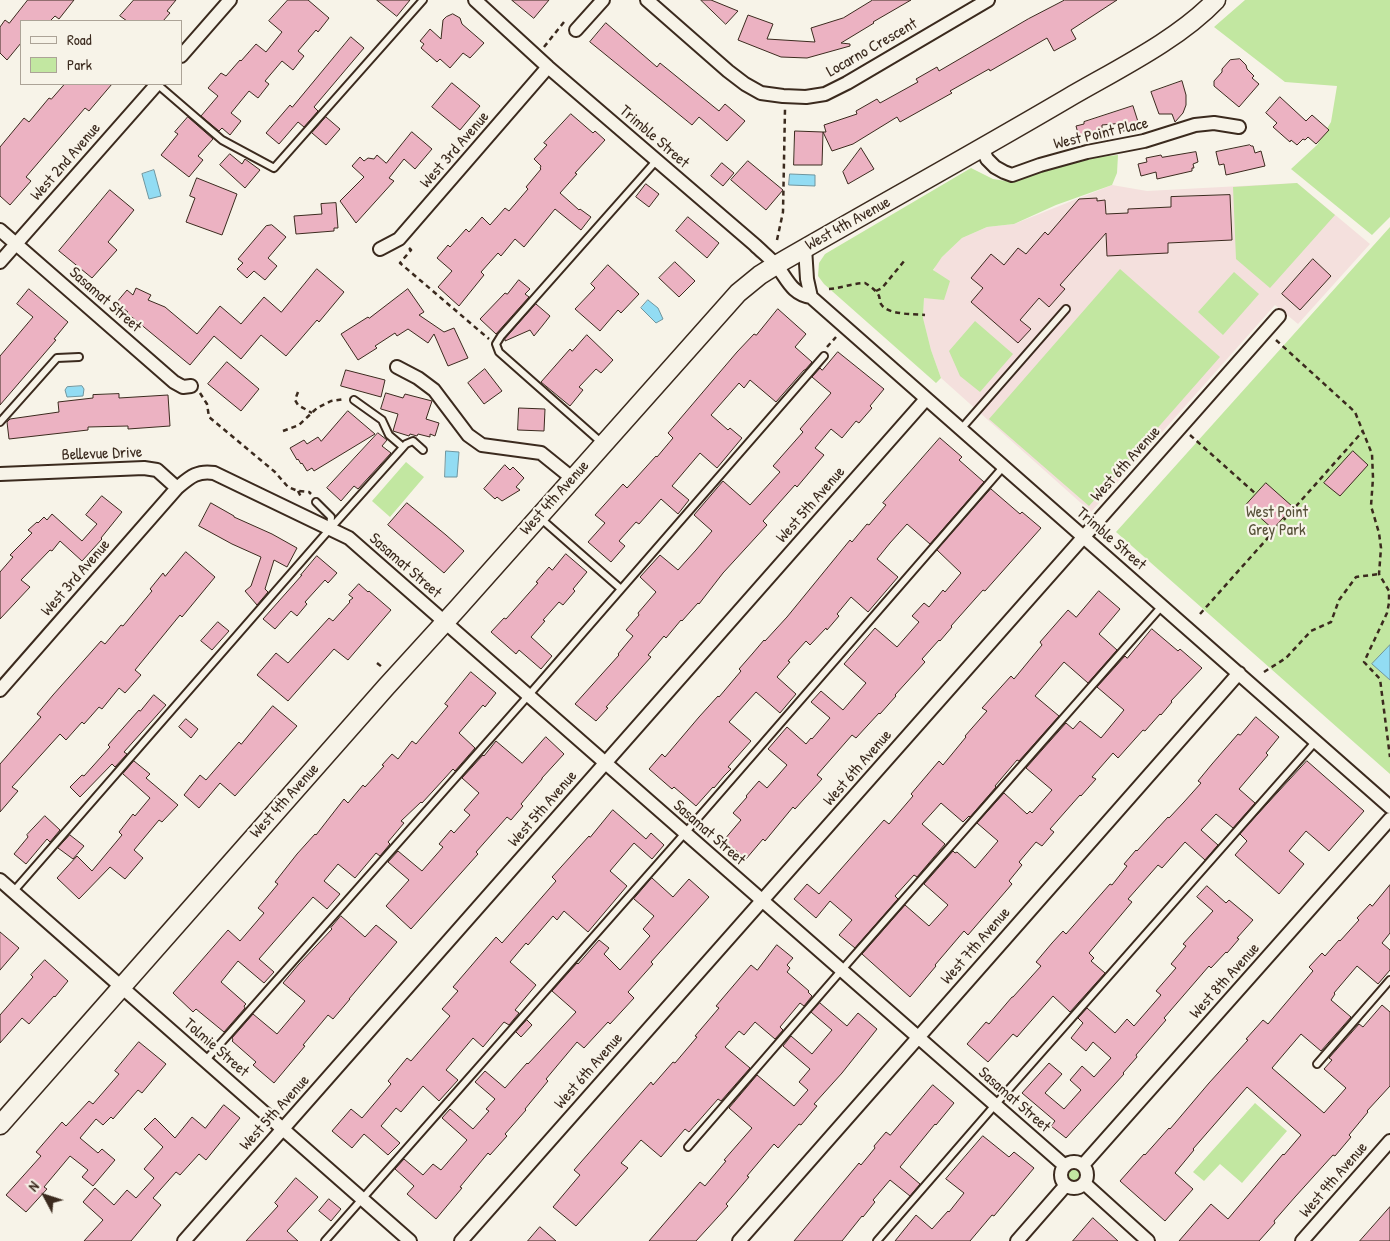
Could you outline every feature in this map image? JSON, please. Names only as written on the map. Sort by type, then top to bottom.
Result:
[{"type":"main road","name":"West 4th Avenue","points":[[0,1124],[386,687],[738,293],[776,265],[1140,56],[1177,32],[1216,0]]},
{"type":"street","points":[[182,55],[230,0]]},
{"type":"street","name":"Trimble Street","points":[[475,0],[548,67],[755,245],[776,265],[788,282],[801,295],[810,297],[1390,807]]},
{"type":"street","points":[[576,30],[603,0]]},
{"type":"street","name":"Locarno Crescent","points":[[647,0],[745,84],[761,93],[806,97],[825,94],[847,83],[988,0]]},
{"type":"street","name":"West 3rd Avenue","points":[[380,249],[399,239],[548,67]]},
{"type":"street","name":"West 2nd Avenue","points":[[0,262],[156,85]]},
{"type":"street","name":"West Point Place","points":[[982,148],[987,159],[995,167],[1012,175],[1087,152],[1144,142],[1195,125],[1214,124],[1239,127]]},
{"type":"street","name":"Sasamat Street","points":[[0,230],[174,382],[183,387],[191,386]]},
{"type":"street","points":[[805,248],[810,297]]},
{"type":"street","name":"West 6th Avenue","points":[[461,1241],[1279,316]]},
{"type":"street","points":[[397,367],[418,378],[434,390],[468,435],[482,445],[541,453],[572,478]]},
{"type":"street","name":"West 5th Avenue","points":[[184,1241],[926,399]]},
{"type":"street","name":"Bellevue Drive","points":[[0,474],[144,468],[156,470],[177,488]]},
{"type":"street","points":[[177,488],[189,478],[204,472],[214,473],[330,528]]},
{"type":"street","name":"West 3rd Avenue","points":[[0,690],[177,488]]},
{"type":"street","name":"Sasamat Street","points":[[330,528],[348,538],[1065,1166]]},
{"type":"street","name":"West 7th Avenue","points":[[739,1241],[1239,673]]},
{"type":"street","name":"West 8th Avenue","points":[[1083,1165],[1390,819]]},
{"type":"street","name":"Tolmie Street","points":[[0,880],[410,1241]]},
{"type":"street","name":"West 9th Avenue","points":[[1302,1241],[1390,1141]]},
{"type":"street","points":[[1074,1162],[1079,1162],[1083,1165],[1088,1174],[1084,1184],[1076,1188],[1066,1185],[1061,1176],[1065,1166],[1074,1162]]},
{"type":"street","points":[[1084,1184],[1148,1241]]},
{"type":"street","points":[[1017,1241],[1066,1185]]},
{"type":"lane","points":[[158,85],[222,140],[274,168],[422,0]]},
{"type":"lane","points":[[603,444],[498,352],[496,344],[501,336],[656,161]]},
{"type":"lane","points":[[961,429],[1066,309]]},
{"type":"lane","points":[[205,1061],[528,696],[824,356]]},
{"type":"lane","points":[[0,422],[57,358],[79,357]]},
{"type":"lane","points":[[354,400],[382,420],[389,435],[403,447]]},
{"type":"lane","points":[[13,892],[330,528],[403,447],[413,441],[423,450]]},
{"type":"lane","points":[[326,1241],[1004,466]]},
{"type":"lane","points":[[316,502],[332,517],[330,528]]},
{"type":"lane","points":[[538,516],[621,589]]},
{"type":"lane","points":[[688,1147],[841,970],[1162,606]]},
{"type":"lane","points":[[877,1241],[1316,742]]},
{"type":"lane","points":[[1317,1064],[1390,980]]},
{"type":"path","points":[[536,56],[565,21]]},
{"type":"path","points":[[777,240],[783,212],[785,109]]},
{"type":"path","points":[[876,291],[882,288],[905,260]]},
{"type":"path","points":[[400,263],[496,344]]},
{"type":"path","points":[[829,289],[864,283],[876,291],[881,304],[887,310],[901,314],[925,315]]},
{"type":"path","points":[[1266,331],[1355,412],[1372,454],[1371,506],[1379,533],[1381,548],[1379,574],[1389,591],[1389,603],[1388,613],[1364,662],[1380,679],[1390,757]]},
{"type":"path","points":[[191,386],[201,394],[208,404],[209,417],[275,472],[288,487],[298,491],[309,492],[314,496],[316,502]]},
{"type":"path","points":[[298,392],[295,400],[312,413]]},
{"type":"path","points":[[283,431],[299,425],[317,408],[331,401],[343,398],[354,400]]},
{"type":"path","points":[[1200,614],[1363,431]]},
{"type":"path","points":[[1194,438],[1256,494]]},
{"type":"path","points":[[1264,672],[1286,658],[1311,632],[1331,622],[1339,600],[1354,577],[1379,574]]},
{"type":"path","points":[[377,663],[382,667]]},
{"type":"shaded area","points":[[1297,183],[1370,244],[1298,324],[1275,305],[1091,512],[941,378],[931,350],[923,318],[924,298],[936,264],[962,238],[987,227],[1014,224],[1112,185],[1147,191]]},
{"type":"green space","points":[[1245,0],[1390,0],[1390,217],[1372,235],[1291,169],[1317,145],[1331,122],[1337,86],[1285,82],[1214,27]]},
{"type":"green space","points":[[1118,155],[1117,173],[1112,185],[1056,205],[1014,224],[987,227],[962,238],[942,257],[933,270],[950,281],[944,300],[924,298],[923,318],[931,350],[941,378],[936,383],[824,284],[818,276],[819,263],[825,254],[971,168],[993,179],[1012,182],[1062,165]]},
{"type":"green space","points":[[1297,183],[1335,215],[1270,288],[1236,259],[1233,187]]},
{"type":"green space","name":"West Point Grey Park","points":[[1390,227],[1390,774],[1116,532]]},
{"type":"green space","points":[[1120,269],[1220,357],[1089,506],[989,419]]},
{"type":"green space","points":[[1234,272],[1259,294],[1223,335],[1198,312]]},
{"type":"green space","points":[[975,321],[1013,354],[980,392],[960,376],[949,351]]},
{"type":"green space","points":[[406,462],[424,477],[390,517],[372,501]]},
{"type":"green space","points":[[1255,1103],[1287,1131],[1242,1183],[1220,1164],[1204,1181],[1193,1172]]},
{"type":"green space","points":[[1075,1167],[1081,1169],[1083,1175],[1081,1181],[1075,1183],[1069,1181],[1067,1175],[1069,1169]]},
{"type":"water","points":[[154,170],[161,196],[149,199],[142,174]]},
{"type":"water","points":[[790,174],[815,175],[815,186],[789,185]]},
{"type":"water","points":[[648,300],[658,308],[663,319],[656,323],[641,308]]},
{"type":"water","points":[[82,386],[84,389],[83,396],[67,397],[65,390],[67,387]]},
{"type":"water","points":[[446,451],[459,452],[457,477],[445,477]]},
{"type":"water","points":[[1390,645],[1390,680],[1372,664]]},
{"type":"building","points":[[28,0],[74,0],[59,19],[55,16],[51,20],[20,20],[20,44],[7,60],[0,53],[0,27],[5,20],[9,23]]},
{"type":"building","points":[[134,0],[176,0],[167,11],[170,13],[164,20],[126,20],[120,16]]},
{"type":"building","points":[[288,0],[308,0],[329,18],[318,32],[316,30],[298,51],[304,56],[293,70],[282,61],[265,81],[269,84],[258,98],[249,91],[231,113],[241,121],[230,135],[222,128],[219,131],[201,116],[218,96],[208,88],[221,73],[226,76],[256,44],[266,52],[282,32],[269,21]]},
{"type":"building","points":[[377,0],[410,0],[397,16]]},
{"type":"building","points":[[512,0],[549,0],[534,18]]},
{"type":"building","points":[[701,0],[711,0],[738,11],[726,24]]},
{"type":"building","points":[[873,0],[911,0],[841,43],[850,44],[850,46],[807,58],[781,57],[738,40],[748,15],[773,24],[767,39],[815,42],[811,28],[843,18]]},
{"type":"building","points":[[1065,0],[1117,0],[1071,30],[1076,39],[1054,51],[1047,38],[990,71],[989,69],[950,91],[952,93],[900,122],[897,117],[853,144],[832,151],[823,132],[826,132],[824,125],[857,114],[856,111],[877,99],[880,103],[918,82],[916,79],[937,67],[939,71],[1028,19]]},
{"type":"building","points":[[453,14],[460,18],[462,24],[484,43],[470,58],[463,53],[450,68],[440,59],[437,62],[421,48],[424,44],[420,41],[430,29],[441,39],[443,20]]},
{"type":"building","points":[[606,23],[657,67],[660,63],[719,111],[725,104],[745,121],[727,141],[699,117],[692,125],[590,42]]},
{"type":"building","points":[[351,37],[364,48],[314,107],[318,111],[304,127],[298,122],[279,144],[266,133],[290,105],[292,107]]},
{"type":"building","points":[[1240,59],[1254,76],[1252,78],[1259,84],[1239,107],[1214,86],[1214,81],[1230,60]]},
{"type":"building","points":[[1182,81],[1186,95],[1186,105],[1183,113],[1175,122],[1172,114],[1159,114],[1151,92]]},
{"type":"building","points":[[452,83],[480,106],[460,130],[432,107]]},
{"type":"building","points":[[64,85],[111,85],[89,111],[85,108],[26,177],[31,181],[10,205],[0,196],[0,147],[24,118],[29,122],[49,98],[51,99]]},
{"type":"building","points":[[1280,97],[1306,121],[1312,115],[1329,130],[1316,144],[1308,137],[1297,145],[1291,140],[1290,142],[1273,127],[1277,123],[1266,113]]},
{"type":"building","points":[[1133,106],[1140,128],[1123,131],[1123,123],[1102,125],[1102,134],[1089,137],[1088,134],[1079,137],[1076,126]]},
{"type":"building","points":[[571,114],[593,133],[595,131],[605,140],[575,173],[577,174],[560,193],[579,210],[591,217],[581,230],[555,209],[524,247],[515,239],[501,256],[498,253],[481,272],[484,275],[459,306],[438,287],[452,271],[437,258],[466,229],[469,232],[482,217],[490,225],[505,208],[509,211],[528,189],[526,187],[541,169],[541,166],[534,159],[547,145],[544,143]]},
{"type":"building","points":[[188,117],[213,139],[198,156],[203,160],[189,177],[161,155],[178,134],[175,132]]},
{"type":"building","points":[[326,117],[340,129],[326,145],[312,133]]},
{"type":"building","points":[[795,131],[823,132],[822,165],[794,165]]},
{"type":"building","points":[[412,132],[432,149],[415,169],[404,159],[389,178],[394,181],[356,223],[340,201],[364,177],[352,166],[360,157],[364,161],[368,158],[374,159],[377,155],[386,163]]},
{"type":"building","points":[[1253,146],[1255,153],[1261,151],[1265,166],[1226,175],[1224,164],[1219,165],[1216,152]]},
{"type":"building","points":[[861,148],[874,169],[848,184],[843,172]]},
{"type":"building","points":[[1196,152],[1198,162],[1193,164],[1194,168],[1192,168],[1192,171],[1157,179],[1156,172],[1141,176],[1138,164],[1147,162],[1146,158]]},
{"type":"building","points":[[230,154],[242,164],[245,159],[260,170],[245,188],[220,165]]},
{"type":"building","points":[[748,161],[783,190],[766,210],[731,180]]},
{"type":"building","points":[[722,163],[734,173],[723,186],[711,176]]},
{"type":"building","points":[[197,178],[237,194],[222,235],[186,222],[195,198],[190,196]]},
{"type":"building","points":[[646,184],[659,194],[649,207],[636,197]]},
{"type":"building","points":[[110,190],[134,210],[108,242],[117,250],[92,278],[59,251]]},
{"type":"building","points":[[1230,195],[1232,240],[1168,243],[1168,253],[1107,256],[1106,233],[1060,285],[1065,289],[1049,307],[1039,298],[1020,320],[1031,329],[1018,343],[971,302],[983,288],[971,278],[991,254],[1004,265],[1018,248],[1026,254],[1045,232],[1048,235],[1079,199],[1097,198],[1097,201],[1105,200],[1106,214],[1128,213],[1128,209],[1171,207],[1171,197]]},
{"type":"building","points":[[336,203],[338,228],[334,228],[334,231],[296,234],[294,216],[322,214],[321,204]]},
{"type":"building","points":[[688,217],[719,243],[707,258],[676,231]]},
{"type":"building","points":[[272,225],[286,237],[268,258],[277,266],[265,280],[254,271],[247,278],[237,269],[243,263],[238,259],[266,226]]},
{"type":"building","points":[[1313,259],[1331,276],[1300,310],[1282,294]]},
{"type":"building","points":[[675,262],[695,281],[679,297],[659,278]]},
{"type":"building","points":[[608,265],[639,294],[621,313],[618,310],[600,331],[575,309],[595,288],[591,284]]},
{"type":"building","points":[[317,269],[344,292],[319,322],[317,320],[286,356],[261,335],[241,359],[214,336],[190,365],[116,303],[127,290],[133,295],[136,288],[151,295],[148,300],[165,307],[197,334],[220,306],[241,324],[264,297],[281,312]]},
{"type":"building","points":[[519,280],[530,289],[525,294],[529,297],[496,334],[480,319]]},
{"type":"building","points":[[29,289],[68,322],[54,339],[56,340],[0,405],[0,356],[33,317],[17,304]]},
{"type":"building","points":[[408,289],[424,312],[419,315],[444,332],[454,328],[468,358],[448,366],[434,334],[428,343],[408,329],[397,336],[395,333],[375,346],[377,348],[358,360],[341,334],[369,318]]},
{"type":"building","points":[[536,304],[550,316],[534,336],[530,330],[505,341],[505,339]]},
{"type":"building","points":[[778,309],[806,334],[795,347],[812,362],[776,402],[750,380],[744,388],[739,383],[711,415],[728,430],[730,428],[742,438],[717,468],[700,453],[672,486],[689,500],[678,514],[661,499],[639,524],[636,522],[619,541],[625,546],[611,562],[588,542],[605,523],[595,515],[623,484],[627,488],[657,457],[673,438],[668,433],[737,352],[754,334],[756,335]]},
{"type":"building","points":[[587,335],[613,360],[601,373],[596,369],[579,387],[583,390],[570,406],[541,382],[570,349],[572,351]]},
{"type":"building","points":[[838,352],[884,389],[870,406],[872,408],[859,423],[856,421],[842,438],[831,429],[815,448],[824,455],[797,487],[795,485],[763,521],[767,525],[723,573],[699,604],[681,620],[666,638],[664,636],[648,655],[651,657],[606,707],[608,708],[596,721],[575,704],[619,655],[633,636],[626,630],[656,592],[640,577],[660,555],[678,570],[696,550],[712,531],[694,515],[723,481],[750,505],[780,472],[773,466],[803,432],[800,429],[831,393],[812,377],[820,368],[822,370]]},
{"type":"building","points":[[227,362],[259,389],[241,411],[208,384]]},
{"type":"building","points":[[485,369],[502,391],[484,404],[468,383]]},
{"type":"building","points":[[346,370],[385,380],[381,397],[341,386]]},
{"type":"building","points":[[386,393],[403,398],[405,394],[432,401],[426,419],[439,423],[435,436],[430,434],[430,437],[410,434],[409,436],[393,431],[398,414],[381,409]]},
{"type":"building","points":[[119,394],[119,398],[168,395],[170,426],[128,429],[128,426],[88,427],[88,430],[9,439],[7,422],[10,419],[59,412],[58,402],[93,398],[93,395]]},
{"type":"building","points":[[519,408],[545,409],[544,431],[518,430]]},
{"type":"building","points":[[348,411],[375,434],[314,471],[312,468],[307,471],[302,463],[297,460],[290,448],[304,440],[307,444],[318,437],[321,441]]},
{"type":"building","points":[[378,433],[387,440],[382,446],[391,453],[358,489],[354,486],[341,501],[327,488]]},
{"type":"building","points":[[940,438],[962,457],[959,460],[984,482],[930,544],[907,524],[890,543],[877,559],[898,577],[868,612],[851,597],[827,630],[826,628],[810,645],[806,641],[788,661],[790,662],[777,677],[796,694],[780,713],[756,692],[729,722],[751,741],[728,767],[731,769],[696,806],[674,787],[672,789],[649,769],[662,754],[665,757],[719,697],[741,671],[739,669],[787,617],[850,540],[852,542],[867,524],[869,525],[886,505],[883,503]]},
{"type":"building","points":[[1353,451],[1368,465],[1340,496],[1324,483]]},
{"type":"building","points":[[505,465],[510,470],[513,467],[524,478],[516,487],[520,490],[502,501],[497,497],[495,499],[484,489]]},
{"type":"building","points":[[1266,483],[1293,507],[1273,529],[1246,505]]},
{"type":"building","points":[[991,489],[1020,514],[1022,512],[1041,528],[922,659],[925,662],[880,714],[856,738],[852,735],[817,775],[822,779],[795,809],[793,807],[765,841],[763,839],[746,859],[724,840],[741,820],[733,813],[746,796],[759,781],[767,788],[787,765],[768,749],[787,727],[806,744],[812,739],[830,718],[811,702],[821,691],[843,710],[866,683],[844,664],[875,628],[897,647],[919,622],[912,616],[924,603],[929,607],[943,590],[945,592],[961,573],[937,550]]},
{"type":"building","points":[[102,496],[122,512],[102,539],[82,561],[60,541],[21,580],[30,587],[0,619],[0,572],[13,557],[10,555],[32,533],[28,530],[44,517],[47,520],[52,514],[82,541],[97,524],[86,515]]},
{"type":"building","points":[[211,503],[234,517],[272,534],[297,548],[287,567],[274,560],[265,589],[268,592],[257,605],[245,591],[251,586],[261,557],[199,526]]},
{"type":"building","points":[[407,503],[464,551],[444,573],[388,525]]},
{"type":"building","points":[[186,552],[215,577],[182,617],[180,615],[135,670],[141,675],[125,693],[119,688],[102,709],[99,707],[66,740],[60,734],[12,787],[18,791],[0,812],[0,764],[41,717],[37,714],[53,695],[101,641],[105,644],[121,625],[123,626],[152,591],[150,589],[163,573],[165,576]]},
{"type":"building","points":[[566,554],[587,572],[563,605],[559,602],[531,637],[552,656],[541,669],[519,650],[516,654],[491,632],[504,618],[506,619],[538,583],[536,582],[549,567],[552,570]]},
{"type":"building","points":[[317,556],[337,573],[328,583],[325,580],[305,602],[307,604],[297,616],[291,611],[275,629],[263,619]]},
{"type":"building","points":[[359,584],[391,610],[348,660],[334,649],[288,701],[257,675],[276,653],[288,663],[329,618],[333,621],[353,598],[349,595]]},
{"type":"building","points":[[1099,591],[1120,609],[1099,634],[1117,650],[1088,683],[1064,662],[1035,696],[1059,716],[1019,761],[1017,760],[970,817],[963,822],[941,803],[922,824],[945,844],[917,877],[914,875],[895,896],[898,899],[855,948],[839,935],[852,920],[830,901],[816,918],[794,899],[807,884],[819,894],[884,820],[889,824],[939,761],[943,765],[987,711],[982,708],[1011,676],[1014,679],[1042,645],[1040,642],[1068,610],[1076,617]]},
{"type":"building","points":[[218,622],[229,631],[212,650],[201,641]]},
{"type":"building","points":[[1152,629],[1202,668],[1171,701],[1161,715],[1145,731],[1143,730],[1118,758],[1113,753],[1092,777],[1096,779],[1050,829],[1054,832],[1042,846],[1036,842],[1019,862],[1022,865],[1009,881],[1012,884],[968,935],[964,931],[910,997],[862,954],[905,905],[929,926],[948,905],[924,884],[953,851],[957,852],[975,868],[998,841],[977,823],[1004,793],[1027,814],[1030,811],[1032,813],[1052,790],[1026,768],[1066,723],[1073,729],[1080,721],[1101,738],[1124,710],[1097,687],[1125,656],[1127,658]]},
{"type":"building","points":[[471,672],[496,693],[459,733],[475,748],[455,771],[453,769],[422,803],[401,821],[404,823],[388,842],[390,844],[380,856],[376,853],[355,878],[338,864],[324,881],[340,894],[327,909],[313,897],[259,959],[274,972],[264,983],[238,961],[221,982],[246,1004],[245,1008],[224,1032],[196,1009],[193,1012],[173,993],[228,930],[240,941],[264,913],[258,908],[278,884],[275,882],[344,799],[348,803],[363,785],[365,787],[384,766],[382,765],[392,754],[398,759],[412,741],[416,744],[448,706],[445,704]]},
{"type":"building","points":[[154,695],[166,705],[124,752],[127,754],[115,767],[112,764],[80,797],[70,787],[82,775],[84,776],[110,747],[108,745]]},
{"type":"building","points":[[273,706],[297,726],[235,796],[220,783],[199,808],[184,795],[200,775],[206,780],[239,742],[241,744]]},
{"type":"building","points":[[1256,717],[1279,737],[1266,753],[1268,755],[1239,789],[1255,803],[1233,828],[1216,814],[1201,830],[1218,845],[1205,860],[1185,842],[1162,868],[1158,865],[1128,899],[1132,902],[1089,953],[1094,958],[1091,961],[1105,973],[1070,1012],[1053,996],[1017,1037],[1013,1034],[988,1062],[967,1044],[986,1022],[989,1024],[1041,966],[1036,962],[1052,943],[1063,931],[1066,934],[1110,884],[1112,885],[1127,866],[1124,864],[1136,850],[1184,802],[1201,783],[1198,781],[1212,764],[1238,734],[1240,735]]},
{"type":"building","points":[[186,719],[198,729],[191,738],[179,727]]},
{"type":"building","points":[[546,737],[564,754],[521,804],[523,806],[511,820],[507,817],[476,852],[478,854],[411,929],[386,906],[409,880],[388,862],[398,851],[422,871],[443,847],[439,844],[451,830],[454,833],[470,815],[464,810],[479,793],[462,778],[483,755],[496,741],[522,763]]},
{"type":"building","points":[[134,761],[150,774],[146,778],[178,805],[162,822],[159,820],[134,850],[143,858],[125,879],[110,867],[79,899],[57,878],[77,856],[92,871],[122,835],[119,832],[133,814],[135,816],[150,798],[123,774]]},
{"type":"building","points":[[1307,761],[1364,811],[1329,851],[1306,831],[1289,851],[1304,864],[1279,894],[1235,855],[1247,841],[1240,834]]},
{"type":"building","points":[[613,810],[646,839],[651,833],[664,845],[652,859],[634,843],[610,871],[627,886],[588,932],[564,911],[557,920],[553,916],[528,945],[526,943],[510,962],[536,985],[515,1010],[519,1013],[509,1025],[504,1022],[483,1047],[473,1038],[446,1070],[458,1080],[439,1101],[423,1086],[401,1112],[396,1108],[381,1126],[400,1143],[388,1155],[364,1134],[352,1148],[332,1131],[351,1109],[362,1118],[391,1084],[388,1081],[407,1058],[411,1061],[450,1016],[442,1009],[458,991],[453,987],[496,937],[502,943],[556,881],[552,877]]},
{"type":"building","points":[[45,816],[60,830],[50,842],[47,839],[26,864],[14,854],[28,837],[27,835]]},
{"type":"building","points":[[70,835],[84,846],[73,859],[58,848]]},
{"type":"building","points":[[652,878],[673,897],[689,879],[709,897],[651,962],[653,964],[628,992],[634,998],[584,1048],[577,1042],[546,1079],[548,1081],[526,1110],[505,1134],[507,1136],[490,1155],[488,1153],[436,1219],[407,1194],[414,1186],[395,1169],[404,1159],[423,1175],[433,1164],[441,1170],[467,1140],[442,1118],[450,1109],[473,1129],[489,1111],[486,1109],[495,1099],[475,1082],[485,1071],[505,1088],[576,1012],[552,991],[599,940],[609,948],[604,954],[620,970],[650,936],[643,929],[654,916],[634,899]]},
{"type":"building","points":[[1390,885],[1390,933],[1382,943],[1390,950],[1390,970],[1378,984],[1357,966],[1334,993],[1331,1000],[1351,1017],[1321,1051],[1301,1034],[1272,1068],[1324,1113],[1346,1088],[1324,1069],[1332,1060],[1329,1058],[1359,1024],[1363,1027],[1382,1005],[1390,1012],[1390,1086],[1367,1111],[1349,1135],[1351,1137],[1335,1156],[1333,1155],[1295,1197],[1259,1241],[1179,1241],[1211,1204],[1228,1219],[1301,1135],[1247,1087],[1193,1149],[1175,1173],[1193,1189],[1165,1221],[1120,1181],[1170,1129],[1248,1040],[1246,1039],[1263,1020],[1268,1024],[1313,971],[1309,967],[1322,953],[1325,956],[1340,941],[1359,920],[1357,918],[1370,904],[1372,906]]},
{"type":"building","points":[[1207,886],[1226,903],[1229,900],[1253,920],[1227,953],[1211,968],[1209,966],[1164,1018],[1166,1020],[1136,1055],[1137,1057],[1124,1074],[1066,1138],[1051,1126],[1055,1121],[1022,1093],[1049,1063],[1062,1074],[1045,1093],[1064,1109],[1081,1090],[1070,1080],[1082,1066],[1094,1077],[1111,1058],[1093,1042],[1086,1051],[1071,1038],[1083,1023],[1078,1018],[1087,1008],[1115,1033],[1127,1019],[1134,1026],[1161,995],[1156,991],[1176,968],[1171,964],[1186,946],[1183,944],[1213,911],[1197,897]]},
{"type":"building","points":[[341,916],[365,937],[376,925],[397,942],[333,1019],[328,1015],[274,1083],[253,1065],[256,1062],[232,1041],[232,1038],[253,1014],[277,1034],[305,1001],[283,983],[332,929]]},
{"type":"building","points":[[0,932],[19,948],[0,970]]},
{"type":"building","points":[[777,945],[793,958],[787,965],[790,968],[787,972],[809,991],[812,996],[804,1006],[800,1003],[780,1027],[783,1030],[775,1039],[755,1022],[744,1035],[739,1031],[725,1047],[750,1068],[721,1101],[718,1099],[689,1132],[685,1129],[661,1157],[641,1140],[621,1163],[628,1168],[576,1226],[553,1207],[580,1175],[574,1170],[651,1082],[653,1085],[673,1062],[675,1063],[719,1008],[716,1006],[751,965],[757,970]]},
{"type":"building","points":[[45,960],[68,981],[29,1024],[22,1018],[0,1043],[0,1015]]},
{"type":"building","points":[[820,1003],[847,1026],[858,1013],[877,1029],[842,1073],[814,1104],[817,1106],[801,1125],[799,1124],[778,1148],[774,1144],[726,1204],[728,1206],[696,1241],[649,1241],[700,1182],[705,1186],[726,1161],[724,1160],[752,1128],[729,1108],[757,1075],[794,1106],[808,1090],[799,1082],[810,1069],[783,1046],[791,1036],[812,1054],[832,1030],[811,1012]]},
{"type":"building","points":[[527,1020],[532,1025],[521,1037],[516,1032]]},
{"type":"building","points":[[139,1042],[166,1064],[142,1093],[138,1090],[113,1119],[111,1117],[103,1125],[96,1119],[80,1138],[98,1153],[102,1149],[115,1160],[93,1186],[82,1177],[88,1170],[70,1156],[44,1187],[47,1189],[26,1212],[6,1195],[41,1156],[36,1152],[62,1122],[66,1126],[89,1101],[93,1104],[119,1074],[115,1071]]},
{"type":"building","points":[[933,1085],[954,1103],[900,1167],[920,1184],[910,1196],[890,1180],[873,1200],[875,1202],[842,1241],[794,1241],[859,1163],[861,1165],[886,1132],[890,1135]]},
{"type":"building","points":[[224,1105],[240,1118],[206,1160],[199,1154],[180,1175],[176,1172],[153,1198],[161,1205],[131,1241],[84,1241],[103,1220],[83,1202],[95,1188],[114,1205],[127,1190],[136,1198],[154,1178],[144,1169],[163,1147],[144,1129],[155,1118],[175,1138],[192,1117],[205,1128]]},
{"type":"building","points":[[983,1136],[1009,1157],[1014,1152],[1034,1168],[994,1216],[992,1215],[970,1241],[895,1241],[916,1215],[932,1229],[949,1212],[964,1193],[946,1179]]},
{"type":"building","points":[[296,1178],[318,1197],[287,1231],[298,1241],[246,1241],[278,1206],[275,1203]]},
{"type":"building","points":[[329,1199],[341,1209],[331,1221],[319,1211]]},
{"type":"building","points":[[1390,1207],[1390,1241],[1360,1241]]},
{"type":"building","points":[[1093,1218],[1118,1241],[1073,1241]]},
{"type":"building","points":[[540,1227],[556,1241],[528,1241]]}]
